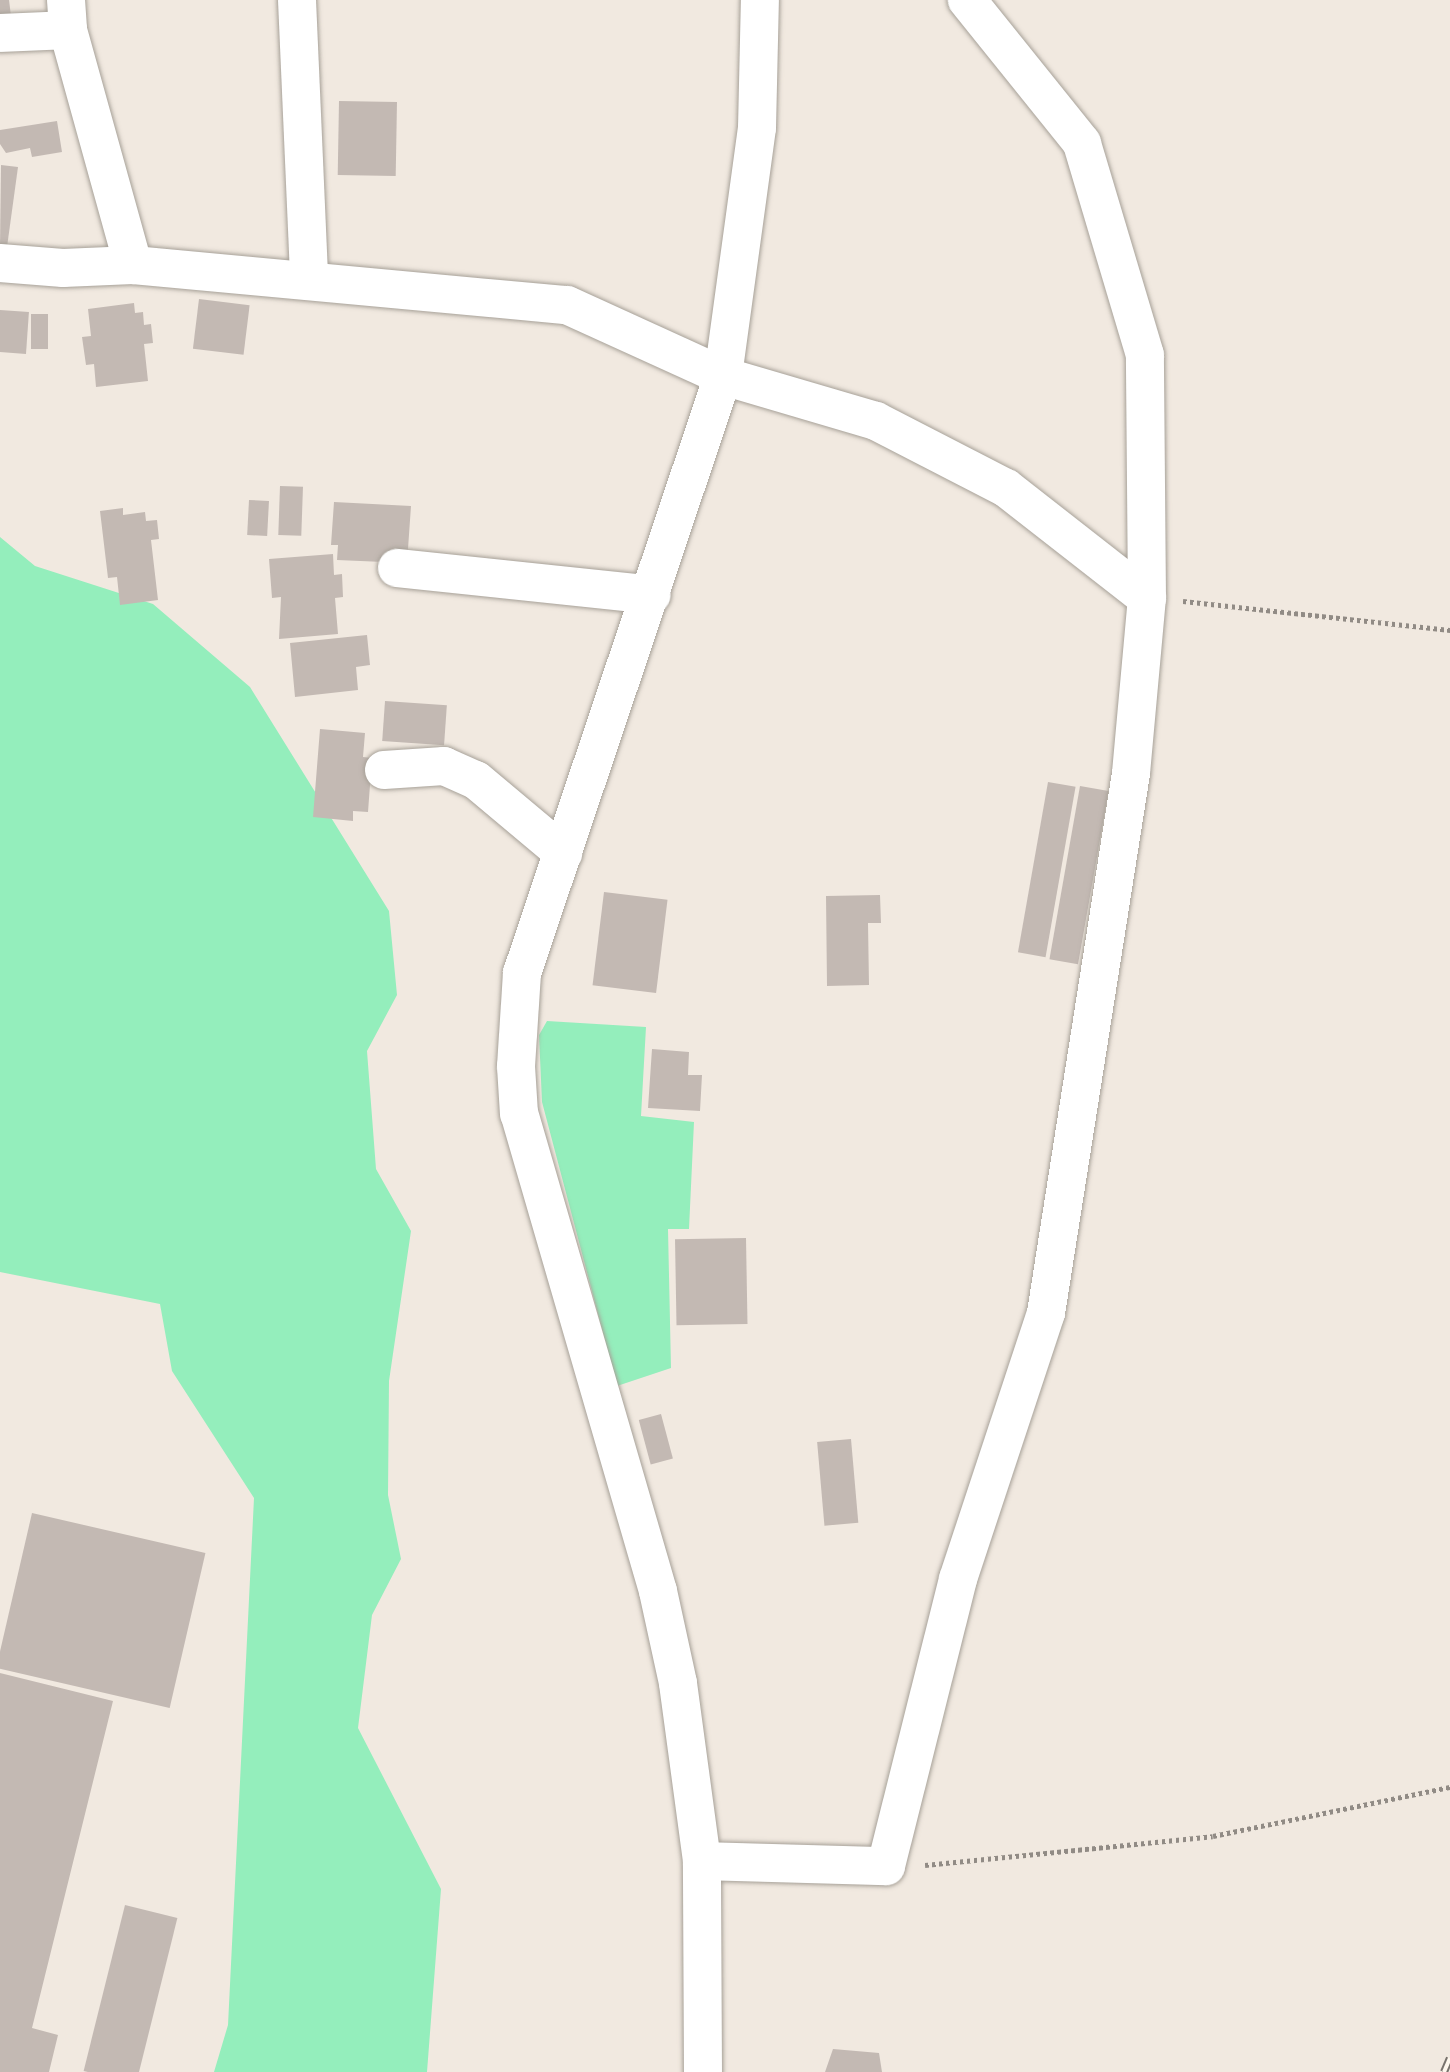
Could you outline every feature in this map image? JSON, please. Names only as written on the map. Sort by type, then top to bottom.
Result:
[{"type":"street","points":[[297,0],[309,279]]},
{"type":"street","points":[[703,2072],[702,1861],[678,1683],[658,1591],[519,1114],[516,1066],[523,973],[652,595],[723,376],[757,128],[760,0]]},
{"type":"street","points":[[702,1861],[886,1866],[958,1579],[1046,1313],[1131,773],[1147,598],[1145,355],[1082,143],[967,0]]},
{"type":"street","points":[[0,33],[67,15],[133,265]]},
{"type":"street","points":[[0,263],[63,268],[133,265],[309,279],[566,305],[723,376],[876,421],[1006,488],[1147,598]]},
{"type":"street","points":[[397,568],[652,595]]},
{"type":"street","points":[[384,771],[443,766],[477,780],[563,853]]},
{"type":"path","points":[[1147,598],[1450,631]]},
{"type":"path","points":[[886,1866],[1213,1836],[1450,1787]]},
{"type":"green space","points":[[0,537],[35,566],[153,604],[250,687],[389,911],[397,995],[367,1051],[376,1169],[411,1231],[389,1381],[388,1495],[401,1559],[372,1615],[358,1728],[441,1889],[427,2072],[214,2072],[228,2025],[254,1498],[172,1371],[160,1304],[0,1272]]},
{"type":"green space","points":[[547,1021],[646,1027],[641,1116],[694,1122],[689,1229],[668,1229],[671,1368],[617,1386],[542,1102],[539,1035]]},
{"type":"building","points":[[0,0],[9,0],[11,16],[0,18]]},
{"type":"building","points":[[339,101],[397,102],[396,176],[338,175]]},
{"type":"building","points":[[57,121],[62,152],[32,157],[30,148],[6,153],[0,144],[0,130]]},
{"type":"building","points":[[1,165],[18,167],[7,247],[0,247]]},
{"type":"building","points":[[199,299],[250,305],[244,355],[193,349]]},
{"type":"building","points":[[134,303],[135,313],[143,312],[144,325],[151,324],[153,343],[144,344],[148,381],[96,387],[94,364],[86,365],[82,337],[91,336],[88,309]]},
{"type":"building","points":[[0,310],[29,312],[26,354],[0,352]]},
{"type":"building","points":[[31,314],[48,314],[48,349],[31,349]]},
{"type":"building","points":[[280,486],[303,487],[301,536],[278,535]]},
{"type":"building","points":[[249,500],[269,501],[267,536],[247,535]]},
{"type":"building","points":[[334,502],[411,506],[407,563],[337,560],[338,545],[331,545]]},
{"type":"building","points":[[123,508],[123,515],[145,512],[146,521],[157,520],[159,539],[151,540],[158,600],[120,605],[117,577],[108,578],[100,511]]},
{"type":"building","points":[[333,554],[334,575],[342,574],[343,597],[335,598],[338,634],[279,639],[281,597],[272,598],[269,559]]},
{"type":"building","points":[[367,635],[370,665],[356,667],[358,690],[295,697],[290,643]]},
{"type":"building","points":[[385,701],[447,705],[444,745],[382,741]]},
{"type":"building","points":[[320,729],[365,733],[363,757],[372,758],[368,812],[353,811],[353,821],[313,817]]},
{"type":"building","points":[[1048,782],[1076,787],[1046,957],[1018,952]]},
{"type":"building","points":[[1080,786],[1109,791],[1078,964],[1049,959]]},
{"type":"building","points":[[604,892],[668,900],[656,993],[593,985]]},
{"type":"building","points":[[880,895],[881,923],[868,923],[869,985],[827,986],[826,896]]},
{"type":"building","points":[[652,1049],[689,1052],[688,1075],[702,1075],[700,1111],[648,1108]]},
{"type":"building","points":[[746,1238],[748,1324],[677,1325],[675,1239]]},
{"type":"building","points":[[661,1414],[673,1458],[651,1464],[639,1420]]},
{"type":"building","points":[[851,1439],[858,1523],[824,1526],[817,1442]]},
{"type":"building","points":[[32,1513],[205,1553],[170,1708],[0,1669],[0,1652]]},
{"type":"building","points":[[0,1673],[113,1701],[32,2028],[58,2035],[49,2072],[0,2072]]},
{"type":"building","points":[[125,1905],[177,1918],[139,2072],[84,2071]]},
{"type":"building","points":[[833,2049],[879,2053],[882,2072],[825,2072]]},
{"type":"railway","points":[[1444,2072],[1450,2058]]}]
